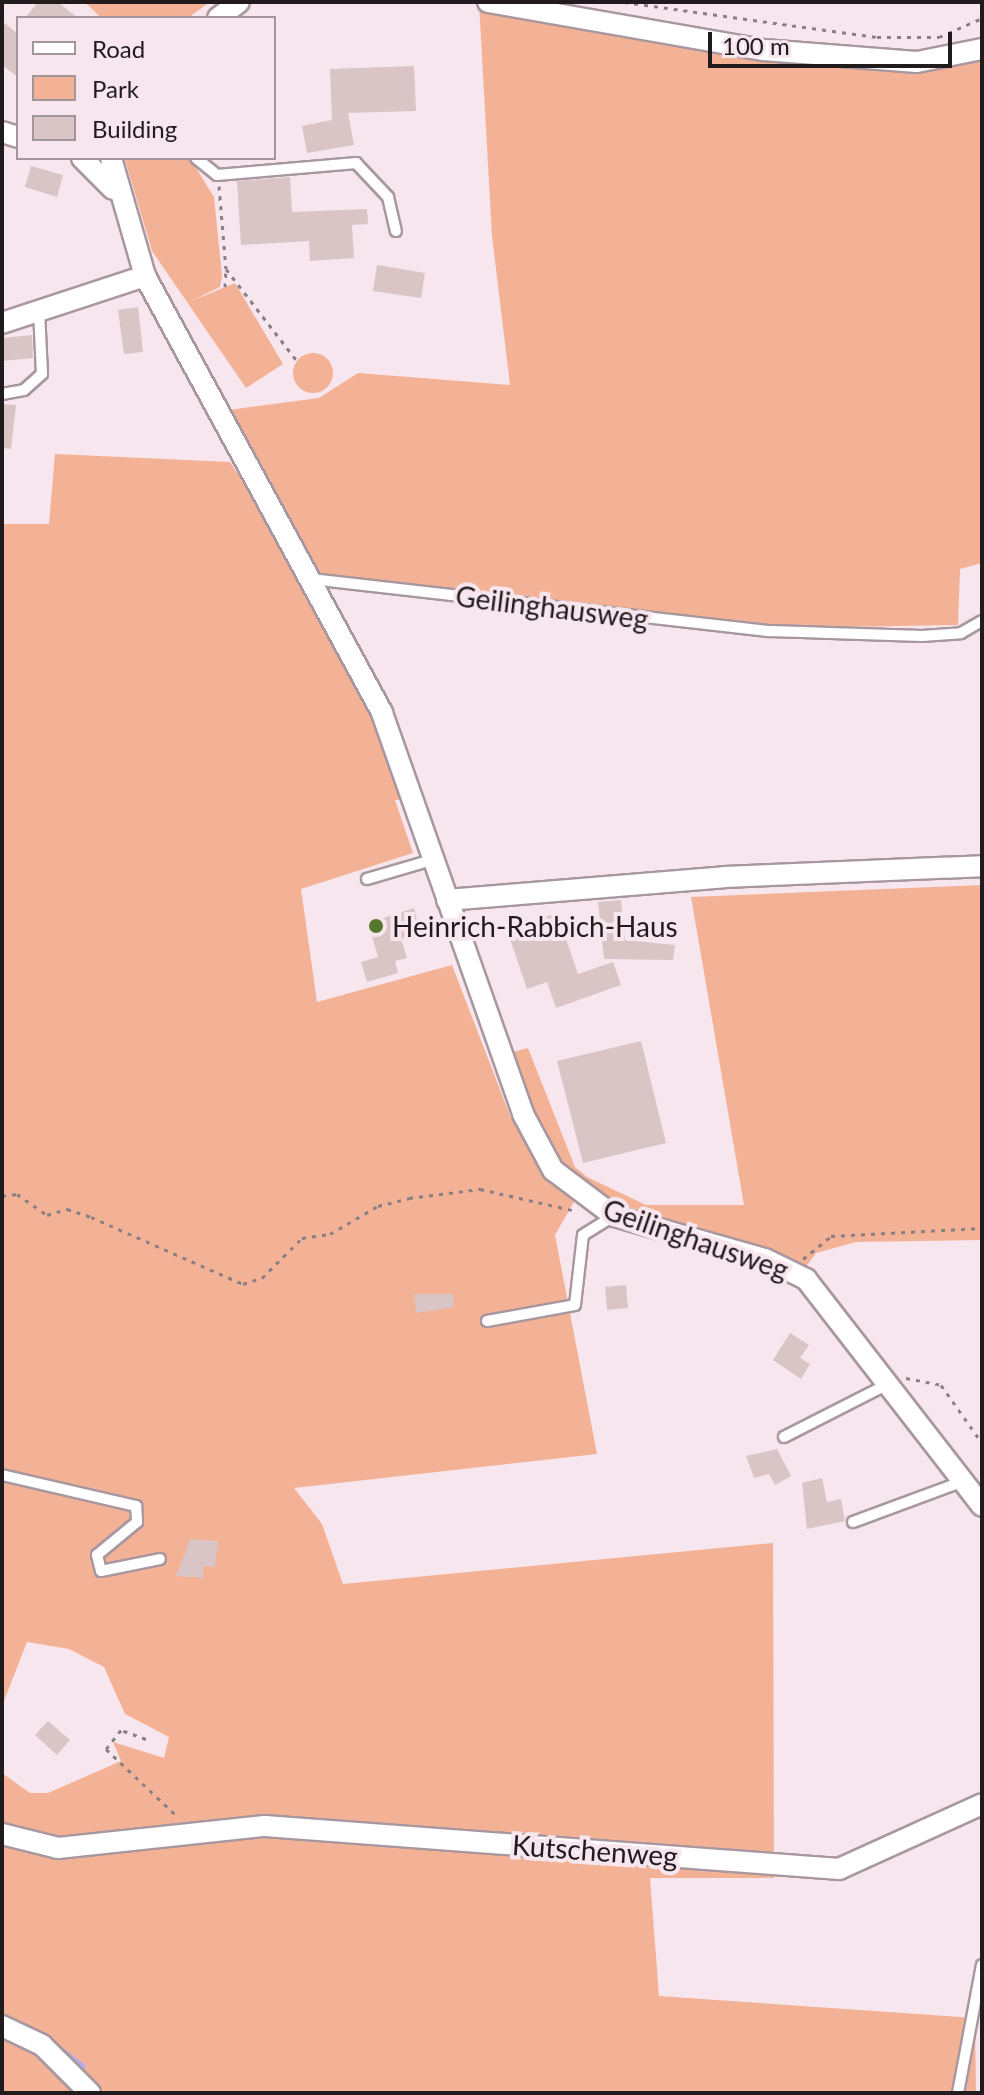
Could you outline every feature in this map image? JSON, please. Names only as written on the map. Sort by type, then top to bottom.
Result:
[{"type":"street","points":[[221,16],[239,2]]},
{"type":"street","points":[[488,2],[764,50],[917,62],[982,49]]},
{"type":"street","name":"Geilinghausweg","points":[[85,160],[116,192]]},
{"type":"street","name":"Geilinghausweg","points":[[111,160],[116,192],[145,276],[382,713],[432,860],[537,1145],[560,1178],[607,1213],[794,1271],[826,1298],[961,1482],[982,1506]]},
{"type":"street","points":[[2,323],[145,276]]},
{"type":"street","points":[[447,900],[724,877],[982,866]]},
{"type":"street","name":"Kutschenweg","points":[[2,1834],[58,1848],[265,1826],[839,1869],[982,1804]]},
{"type":"street","points":[[2,2026],[42,2045],[90,2093]]},
{"type":"lane","points":[[198,160],[217,175],[356,163],[388,197],[396,231]]},
{"type":"lane","points":[[2,394],[24,390],[42,374],[39,311]]},
{"type":"lane","name":"Geilinghausweg","points":[[311,579],[770,631],[922,636],[961,633],[982,621]]},
{"type":"lane","points":[[367,879],[432,860]]},
{"type":"lane","points":[[487,1321],[575,1305],[583,1235],[607,1213]]},
{"type":"lane","points":[[784,1437],[890,1383]]},
{"type":"lane","points":[[2,1475],[139,1508],[137,1522],[97,1555],[101,1571],[160,1559]]},
{"type":"lane","points":[[853,1522],[961,1482]]},
{"type":"lane","points":[[958,2093],[982,1965]]},
{"type":"path","points":[[624,2],[877,37],[939,37],[982,18]]},
{"type":"path","points":[[217,175],[225,287]]},
{"type":"path","points":[[226,269],[297,361]]},
{"type":"path","points":[[2,1196],[17,1194],[47,1215],[67,1209],[91,1217],[243,1284],[262,1278],[302,1238],[330,1234],[378,1206],[409,1198],[480,1189],[563,1211],[607,1213]]},
{"type":"path","points":[[794,1271],[831,1236],[982,1228]]},
{"type":"path","points":[[890,1383],[914,1377],[941,1385],[982,1443]]},
{"type":"path","points":[[146,1739],[121,1730],[106,1749],[195,1833]]},
{"type":"green space","points":[[85,2],[210,2],[191,16],[99,16]]},
{"type":"green space","points":[[479,3],[763,52],[982,53],[982,563],[960,569],[958,625],[779,628],[311,576],[228,410],[319,398],[358,373],[510,385],[492,236]]},
{"type":"green space","points":[[125,160],[191,160],[214,197],[222,276],[220,287],[189,302],[235,283],[283,364],[246,388],[152,251]]},
{"type":"green space","points":[[313,353],[327,359],[333,373],[327,387],[313,393],[299,387],[293,373],[299,359]]},
{"type":"green space","points":[[55,454],[230,462],[349,646],[408,799],[395,800],[413,853],[301,889],[317,1002],[452,965],[511,1118],[550,1178],[575,1200],[555,1235],[597,1454],[294,1488],[322,1524],[343,1584],[773,1543],[774,1878],[650,1878],[659,1996],[975,2018],[976,2093],[2,2093],[2,1773],[30,1793],[48,1793],[121,1761],[113,1742],[164,1758],[169,1737],[125,1714],[104,1667],[69,1649],[27,1642],[2,1706],[2,524],[49,524]]},
{"type":"green space","points":[[982,885],[982,1240],[856,1242],[816,1253],[805,1268],[617,1211],[557,1171],[506,1054],[528,1048],[575,1167],[587,1177],[646,1205],[744,1205],[691,897]]},
{"type":"building","points":[[38,2],[58,2],[76,16],[27,16]]},
{"type":"building","points":[[2,21],[16,32],[16,76],[2,65]]},
{"type":"building","points":[[414,66],[416,111],[348,113],[354,145],[307,153],[302,126],[332,120],[330,69]]},
{"type":"building","points":[[31,166],[63,175],[57,197],[25,187]]},
{"type":"building","points":[[290,177],[292,212],[367,209],[368,224],[352,225],[354,258],[310,261],[309,241],[241,245],[237,181]]},
{"type":"building","points":[[377,265],[425,273],[421,298],[373,291]]},
{"type":"building","points":[[138,307],[143,352],[124,354],[118,310]]},
{"type":"building","points":[[32,335],[33,358],[2,361],[2,338]]},
{"type":"building","points":[[2,404],[16,405],[11,449],[2,448]]},
{"type":"building","points":[[621,900],[625,940],[675,945],[673,960],[604,959],[598,902]]},
{"type":"building","points":[[414,908],[421,933],[401,939],[407,958],[395,961],[398,973],[367,982],[361,962],[378,957],[368,923]]},
{"type":"building","points":[[557,913],[578,974],[613,962],[621,985],[556,1008],[547,982],[527,989],[507,930]]},
{"type":"building","points":[[641,1041],[666,1143],[583,1163],[557,1061]]},
{"type":"building","points":[[626,1285],[628,1308],[607,1310],[605,1287]]},
{"type":"building","points":[[414,1294],[453,1294],[454,1307],[416,1313]]},
{"type":"building","points":[[790,1333],[809,1345],[800,1358],[810,1364],[801,1379],[773,1360]]},
{"type":"building","points":[[777,1449],[791,1476],[775,1485],[769,1474],[754,1478],[746,1456]]},
{"type":"building","points":[[822,1478],[827,1502],[841,1499],[845,1521],[807,1529],[802,1483]]},
{"type":"building","points":[[190,1539],[218,1541],[215,1567],[204,1566],[203,1578],[176,1576]]},
{"type":"building","points":[[48,1721],[70,1740],[57,1755],[35,1735]]},
{"type":"waterway","points":[[2,2015],[40,2034]]},
{"type":"waterway","points":[[58,2047],[82,2066]]},
{"type":"place","name":"Heinrich-Rabbich-Haus","points":[[376,926]]}]
